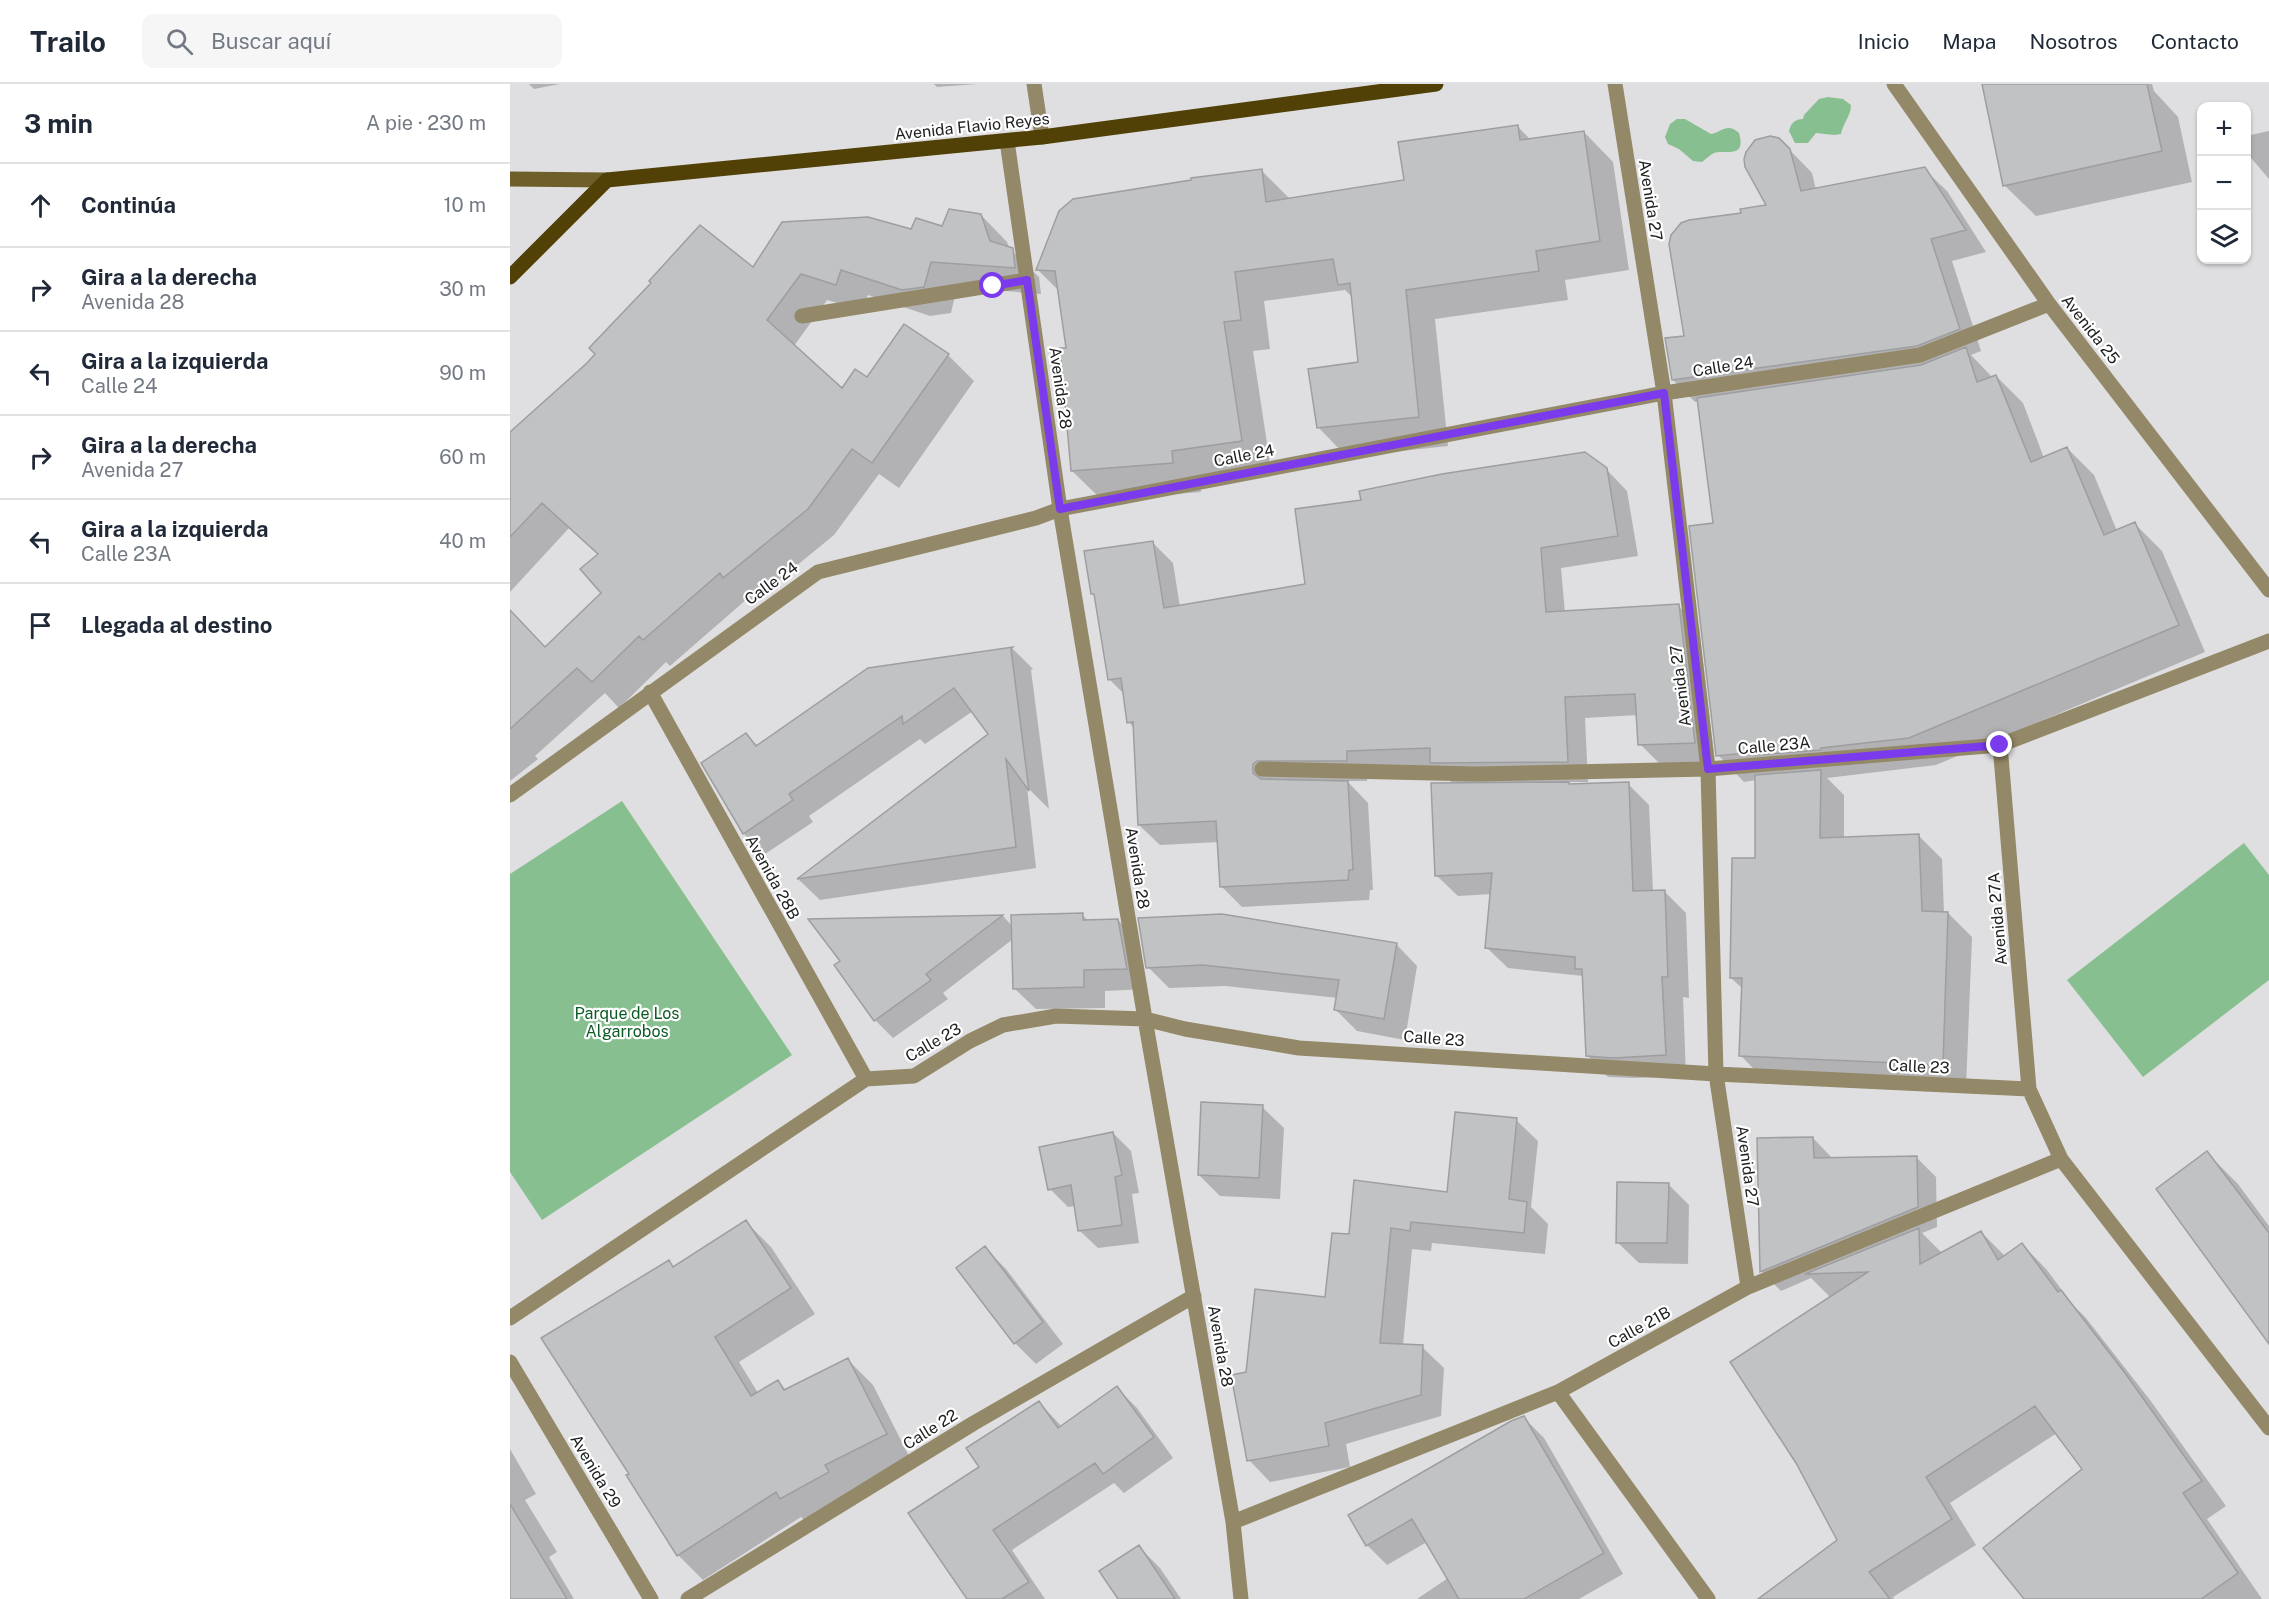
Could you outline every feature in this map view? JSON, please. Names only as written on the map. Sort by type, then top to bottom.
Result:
[{"type":"main road","name":"Avenida Flavio Reyes","points":[[510,179],[607,180],[1007,141],[1436,84]]},
{"type":"main road","points":[[510,277],[607,180]]},
{"type":"street","points":[[1034,84],[1042,137]]},
{"type":"street","name":"Avenida 27","points":[[1615,84],[1664,393],[1708,769],[1716,1074],[1748,1287]]},
{"type":"street","name":"Avenida 25","points":[[1894,84],[2049,304],[2269,590]]},
{"type":"street","name":"Avenida 28","points":[[1007,141],[1060,509],[1145,1019],[1233,1522],[1241,1599]]},
{"type":"street","points":[[802,316],[1027,280]]},
{"type":"street","name":"Calle 24","points":[[510,795],[818,572],[1036,518],[1060,509],[1664,393],[1920,355],[2049,304]]},
{"type":"street","name":"Calle 23A","points":[[1262,769],[1476,774],[1708,769],[2000,745],[2269,641]]},
{"type":"street","name":"Avenida 28B","points":[[650,692],[866,1079]]},
{"type":"street","name":"Avenida 27A","points":[[2000,745],[2029,1089]]},
{"type":"street","name":"Calle 23","points":[[866,1079],[914,1076],[970,1041],[1003,1025],[1056,1016],[1145,1019],[1185,1029],[1299,1048],[1716,1074],[2029,1089]]},
{"type":"street","points":[[510,1318],[866,1079]]},
{"type":"street","points":[[2029,1089],[2061,1159],[2269,1428]]},
{"type":"street","name":"Calle 21B","points":[[1233,1522],[1558,1392],[1748,1287],[2061,1159]]},
{"type":"street","name":"Calle 22","points":[[688,1599],[974,1423],[1194,1296]]},
{"type":"street","name":"Avenida 29","points":[[510,1362],[651,1599]]},
{"type":"street","points":[[1558,1392],[1708,1599]]},
{"type":"green space","points":[[1828,97],[1843,99],[1851,105],[1841,134],[1816,133],[1808,143],[1795,143],[1789,131],[1792,124],[1803,119],[1819,99]]},
{"type":"green space","points":[[1677,119],[1685,119],[1711,134],[1731,128],[1739,133],[1740,147],[1733,152],[1714,153],[1702,162],[1693,161],[1679,149],[1668,144],[1665,137],[1670,124]]},
{"type":"green space","name":"Parque de Los Algarrobos","points":[[622,801],[792,1055],[542,1220],[510,1172],[510,874]]},
{"type":"green space","points":[[2244,843],[2269,875],[2269,980],[2143,1077],[2067,980]]},
{"type":"building","points":[[1982,84],[2147,84],[2162,151],[2003,186]]},
{"type":"building","points":[[1518,125],[1520,140],[1584,131],[1600,241],[1536,251],[1539,271],[1406,290],[1419,417],[1317,428],[1308,369],[1358,362],[1350,283],[1338,285],[1333,259],[1235,272],[1241,320],[1224,322],[1242,441],[1172,451],[1173,463],[1071,471],[1060,348],[1066,348],[1055,271],[1036,270],[1059,211],[1073,199],[1191,180],[1191,178],[1262,169],[1266,202],[1404,180],[1398,142]]},
{"type":"building","points":[[1770,136],[1779,138],[1790,149],[1801,191],[1925,167],[1966,230],[1931,239],[1960,329],[1917,346],[1672,380],[1665,338],[1684,336],[1669,244],[1671,235],[1681,223],[1689,220],[1741,213],[1740,209],[1766,205],[1745,167],[1744,159],[1755,140]]},
{"type":"building","points":[[949,209],[981,214],[990,241],[1013,248],[1015,268],[931,262],[924,287],[902,290],[841,270],[836,285],[801,274],[767,320],[842,388],[855,369],[867,377],[904,324],[949,354],[872,463],[852,449],[808,509],[723,578],[720,573],[643,640],[639,636],[592,682],[577,668],[510,729],[510,610],[545,647],[601,593],[580,569],[598,554],[542,503],[510,537],[510,432],[587,363],[595,354],[589,348],[651,283],[649,281],[700,225],[753,267],[782,222],[868,217],[911,229],[916,218],[942,226]]},
{"type":"building","points":[[1966,347],[1977,382],[1996,375],[2031,462],[2067,447],[2104,535],[2135,522],[2179,625],[1909,738],[1821,748],[1821,750],[1716,756],[1689,526],[1713,523],[1697,398],[1921,365]]},
{"type":"building","points":[[1585,452],[1607,468],[1618,536],[1541,548],[1546,612],[1679,604],[1695,743],[1638,745],[1635,694],[1565,697],[1568,762],[1430,763],[1430,748],[1347,751],[1347,761],[1257,761],[1253,764],[1253,773],[1261,779],[1348,781],[1353,870],[1349,870],[1348,880],[1220,887],[1216,821],[1138,825],[1133,722],[1127,723],[1121,678],[1108,680],[1094,594],[1091,594],[1084,551],[1153,541],[1164,608],[1305,584],[1295,509],[1361,500],[1359,491],[1442,474]]},
{"type":"building","points":[[1013,647],[1011,649],[1029,791],[1006,759],[1016,847],[797,879],[988,734],[954,688],[903,724],[902,716],[789,794],[793,800],[743,834],[701,763],[746,733],[756,746],[868,668]]},
{"type":"building","points":[[1821,770],[1820,838],[1919,834],[1922,911],[1948,912],[1943,1065],[1739,1056],[1742,978],[1730,978],[1732,858],[1755,858],[1755,775]]},
{"type":"building","points":[[1569,782],[1569,784],[1629,782],[1633,891],[1665,890],[1668,977],[1662,977],[1666,1055],[1613,1058],[1586,1056],[1582,969],[1575,969],[1575,957],[1485,948],[1492,873],[1435,876],[1431,783]]},
{"type":"building","points":[[1083,913],[1083,920],[1118,919],[1127,969],[1084,970],[1084,987],[1013,989],[1011,915]]},
{"type":"building","points":[[1222,914],[1397,943],[1384,1019],[1334,1010],[1339,980],[1203,965],[1146,968],[1138,918]]},
{"type":"building","points":[[1003,915],[926,974],[931,980],[874,1021],[834,965],[840,961],[808,919]]},
{"type":"building","points":[[1201,1102],[1263,1105],[1259,1178],[1198,1175]]},
{"type":"building","points":[[1455,1112],[1517,1118],[1509,1199],[1527,1202],[1524,1233],[1411,1222],[1410,1231],[1391,1228],[1380,1343],[1423,1345],[1421,1395],[1325,1423],[1329,1446],[1247,1461],[1231,1375],[1246,1372],[1255,1289],[1325,1297],[1332,1233],[1349,1234],[1354,1180],[1447,1192]]},
{"type":"building","points":[[1113,1132],[1122,1175],[1115,1177],[1122,1225],[1078,1231],[1071,1185],[1048,1190],[1039,1147]]},
{"type":"building","points":[[1813,1137],[1814,1158],[1917,1156],[1918,1207],[1760,1272],[1757,1138]]},
{"type":"building","points":[[2207,1151],[2269,1233],[2269,1344],[2156,1189]]},
{"type":"building","points":[[1617,1182],[1669,1183],[1667,1243],[1616,1243]]},
{"type":"building","points":[[746,1220],[791,1288],[715,1337],[751,1396],[778,1380],[784,1390],[848,1358],[887,1434],[825,1465],[829,1472],[780,1499],[776,1492],[677,1556],[626,1475],[629,1474],[541,1338],[669,1260],[673,1267]]},
{"type":"building","points":[[1919,1228],[1920,1264],[1981,1231],[1998,1260],[2022,1243],[2058,1292],[2061,1290],[2125,1373],[2202,1481],[2183,1493],[2238,1573],[2201,1599],[2024,1599],[1983,1548],[2082,1469],[2035,1406],[1926,1477],[1952,1519],[1869,1572],[1890,1599],[1758,1599],[1837,1540],[1796,1463],[1730,1362],[1868,1272],[1805,1274]]},
{"type":"building","points":[[985,1246],[1043,1322],[1014,1344],[956,1268]]},
{"type":"building","points":[[1117,1386],[1154,1437],[1103,1474],[1095,1463],[993,1530],[1029,1582],[1002,1599],[967,1599],[908,1513],[979,1467],[966,1448],[1039,1401],[1058,1428]]},
{"type":"building","points":[[1524,1416],[1604,1553],[1524,1599],[1459,1599],[1412,1519],[1366,1546],[1348,1515],[1511,1421]]},
{"type":"building","points":[[510,1504],[567,1599],[510,1599]]},
{"type":"building","points":[[1139,1545],[1175,1599],[1118,1599],[1099,1571]]},
{"type":"route","points":[[993,286],[1027,280],[1060,509],[1664,393],[1708,769],[2000,745]]}]
